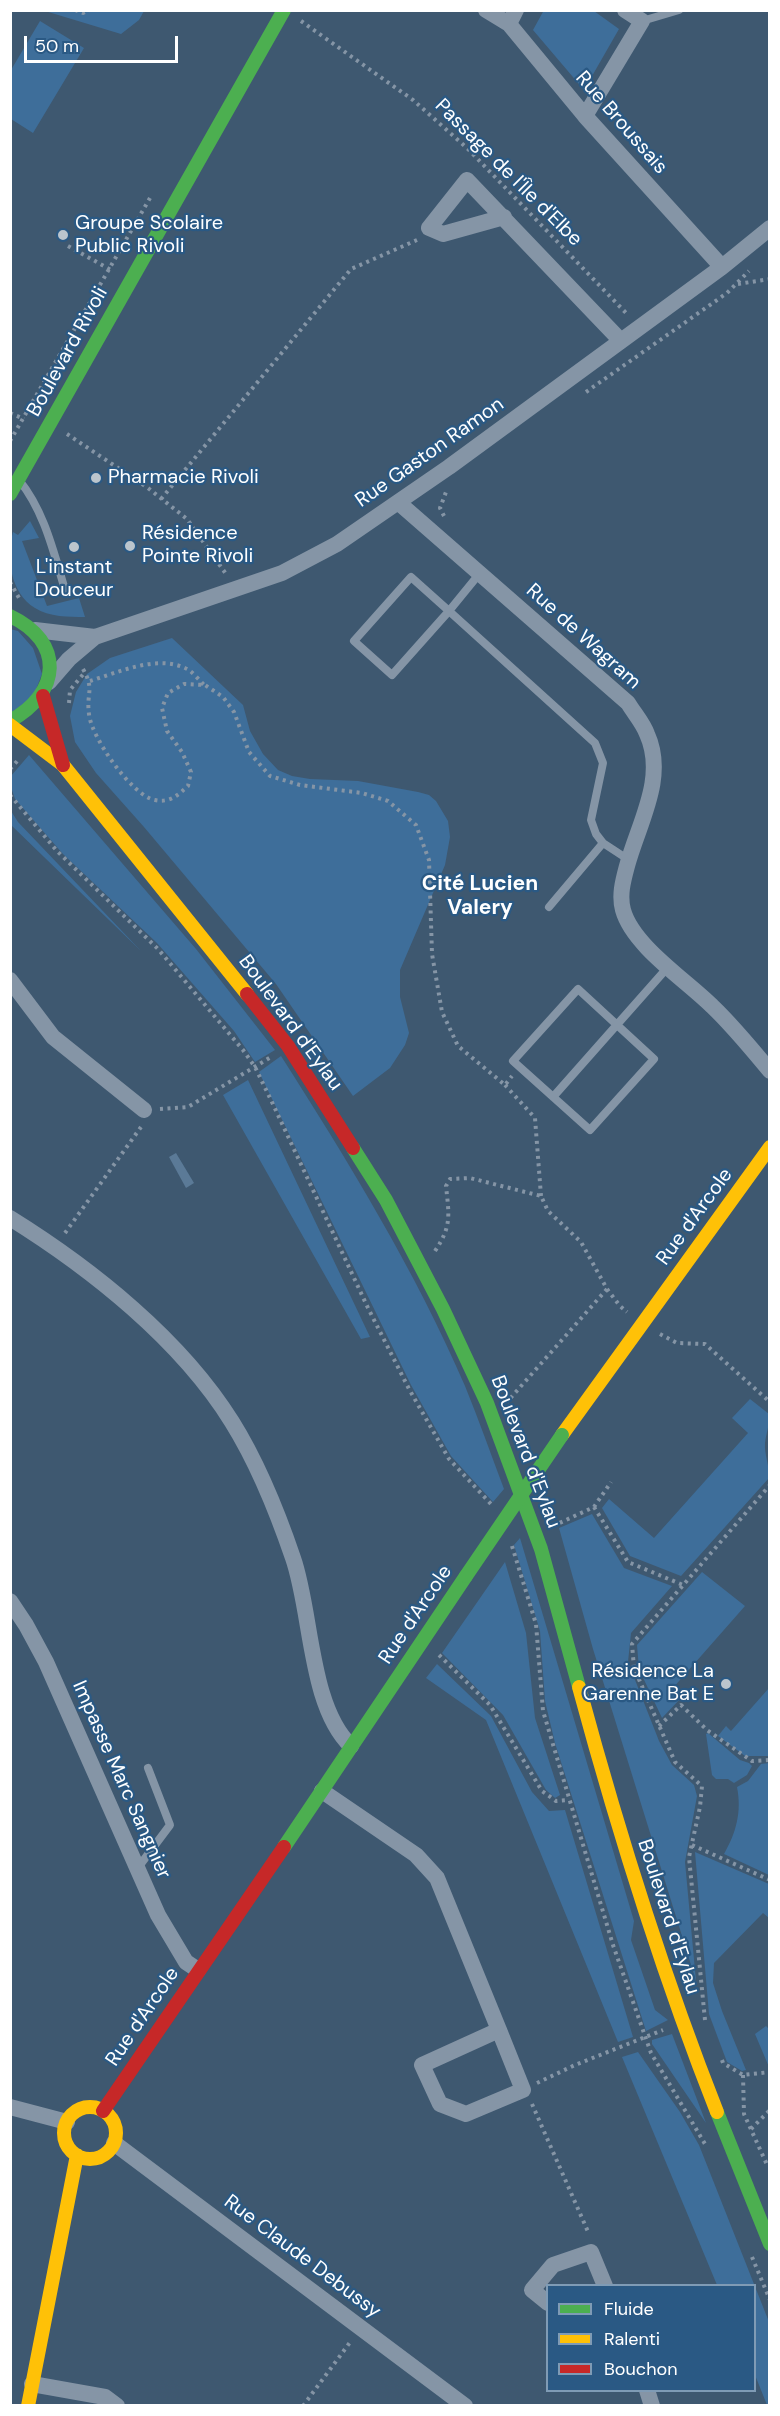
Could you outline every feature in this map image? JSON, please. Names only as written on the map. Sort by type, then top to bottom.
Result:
[{"type":"main road","name":"Boulevard Rivoli","points":[[10,494],[131,280],[290,14]]},
{"type":"main road","points":[[13,614],[34,630]]},
{"type":"main road","name":"Boulevard d'Eylau","points":[[34,630],[45,645],[50,663],[46,689],[63,765]]},
{"type":"main road","points":[[10,723],[34,708],[46,689]]},
{"type":"main road","name":"Boulevard d'Eylau","points":[[10,723],[63,765],[288,1046],[386,1200],[453,1329],[492,1419],[536,1534],[601,1767],[652,1935],[682,2024],[770,2244]]},
{"type":"main road","name":"Rue d'Arcole","points":[[103,2111],[562,1435],[770,1147]]},
{"type":"main road","points":[[95,2108],[103,2111],[113,2121],[116,2136],[114,2143],[99,2158],[77,2156],[71,2151],[65,2137],[67,2122],[79,2110],[95,2108]]},
{"type":"main road","points":[[28,2406],[77,2156]]},
{"type":"street","name":"Rue Broussais","points":[[486,10],[513,17],[585,116],[722,267]]},
{"type":"street","points":[[585,116],[642,21],[625,10]]},
{"type":"street","points":[[504,217],[442,234],[429,228],[467,180],[504,217],[621,341]]},
{"type":"street","name":"Rue Gaston Ramon","points":[[755,240],[770,217]]},
{"type":"street","name":"Rue Gaston Ramon","points":[[46,689],[75,654],[95,637],[282,573],[337,544],[399,503],[640,328],[770,228]]},
{"type":"street","name":"Rue de Wagram","points":[[399,503],[628,703],[648,735],[654,765],[651,794],[621,890],[622,908],[640,940],[733,1027],[770,1071]]},
{"type":"street","name":"Rue Gaston Ramon","points":[[34,630],[95,637]]},
{"type":"street","points":[[10,980],[53,1037],[144,1110]]},
{"type":"street","points":[[10,1218],[55,1246],[145,1320],[194,1371],[232,1422],[264,1484],[294,1560],[322,1695],[340,1736],[351,1746]]},
{"type":"street","name":"Impasse Marc Sangnier","points":[[10,1601],[46,1662],[158,1915],[186,1962],[198,1970]]},
{"type":"street","points":[[322,1791],[416,1854],[437,1878],[499,2030],[523,2090],[466,2114],[440,2104],[422,2065],[499,2030]]},
{"type":"street","points":[[10,2108],[67,2122]]},
{"type":"street","name":"Rue Claude Debussy","points":[[114,2143],[465,2406]]},
{"type":"street","points":[[546,2301],[532,2290],[553,2265],[591,2252],[604,2284]]},
{"type":"street","points":[[32,2384],[105,2397],[117,2406]]},
{"type":"lane","points":[[642,21],[679,10]]},
{"type":"lane","points":[[19,479],[31,494],[43,520],[66,593]]},
{"type":"lane","points":[[480,573],[448,611],[392,675],[354,641],[411,578],[448,611],[595,743],[603,763],[591,820],[596,834],[603,843],[629,860]]},
{"type":"lane","points":[[549,908],[603,843]]},
{"type":"lane","points":[[553,1097],[669,966]]},
{"type":"lane","points":[[578,989],[654,1059],[590,1130],[519,1067],[513,1061],[578,989]]},
{"type":"lane","points":[[137,1869],[170,1826],[148,1768]]},
{"type":"path","points":[[75,10],[82,13],[90,10]]},
{"type":"path","name":"Passage de l'Île d'Elbe","points":[[290,14],[413,100],[468,148],[640,328]]},
{"type":"path","points":[[468,148],[473,164]]},
{"type":"path","points":[[10,441],[151,197]]},
{"type":"path","points":[[161,499],[351,268],[415,243],[429,228]]},
{"type":"path","points":[[68,246],[131,280]]},
{"type":"path","points":[[582,395],[736,285],[756,263]]},
{"type":"path","points":[[722,267],[736,285]]},
{"type":"path","points":[[736,285],[770,279]]},
{"type":"path","points":[[10,413],[24,419]]},
{"type":"path","points":[[50,422],[188,519],[237,589]]},
{"type":"path","points":[[448,526],[440,508],[446,492],[456,485]]},
{"type":"path","points":[[10,582],[19,598],[27,606]]},
{"type":"path","points":[[75,654],[90,681],[89,715],[100,742],[129,785],[154,800],[172,800],[188,786],[191,772],[182,752],[167,731],[162,708],[168,693],[184,684],[205,685]]},
{"type":"path","points":[[90,681],[125,670],[166,662],[188,669],[205,685],[223,697],[234,712],[249,752],[270,776],[300,785],[362,793],[388,801],[416,825],[429,861],[432,954],[442,1012],[458,1046],[505,1085],[535,1118],[541,1196],[548,1211],[581,1242],[607,1289],[620,1306],[642,1324],[677,1343],[705,1344],[770,1402]]},
{"type":"path","points":[[10,795],[57,851],[158,949],[214,1014],[255,1067],[368,1308],[409,1389],[449,1459],[491,1504],[496,1514]]},
{"type":"path","points":[[144,1110],[188,1107],[288,1046]]},
{"type":"path","points":[[505,1085],[519,1067]]},
{"type":"path","points":[[55,1246],[140,1129]]},
{"type":"path","points":[[422,1269],[445,1235],[449,1215],[446,1186],[450,1179],[470,1178],[541,1196]]},
{"type":"path","points":[[492,1419],[607,1289]]},
{"type":"path","points":[[536,1534],[594,1507],[611,1482]]},
{"type":"path","points":[[709,2031],[705,2020],[689,1857],[700,1807],[702,1786],[675,1762],[634,1668],[632,1644],[770,1485]]},
{"type":"path","points":[[594,1507],[628,1562],[683,1586]]},
{"type":"path","points":[[511,1544],[536,1624],[543,1711],[613,1945],[651,2053],[707,2150]]},
{"type":"path","points":[[423,1639],[490,1705],[542,1791],[556,1801],[569,1800]]},
{"type":"path","points":[[659,1726],[681,1705],[707,1730],[752,1761],[770,1760]]},
{"type":"path","points":[[692,1845],[770,1880]]},
{"type":"path","points":[[591,2252],[590,2238],[532,2105],[523,2090],[644,2036],[682,2024],[705,2020]]},
{"type":"path","points":[[718,2052],[723,2063],[743,2075],[770,2072]]},
{"type":"path","points":[[743,2075],[744,2114],[768,2167]]},
{"type":"path","points":[[751,2129],[770,2110]]},
{"type":"path","points":[[748,2249],[770,2300]]},
{"type":"path","points":[[303,2406],[361,2327]]},
{"type":"shaded area","points":[[544,10],[594,11],[619,29],[584,90],[533,30]]},
{"type":"shaded area","points":[[45,11],[144,11],[139,20],[121,34]]},
{"type":"shaded area","points":[[40,21],[84,48],[33,133],[11,119],[11,70]]},
{"type":"shaded area","points":[[30,521],[39,538],[22,541],[47,606],[79,598],[85,617],[66,617],[46,613],[35,608],[20,593],[15,584],[10,563],[11,542],[13,532],[18,535]]},
{"type":"shaded area","points":[[10,629],[18,631],[33,648],[42,674],[33,697],[10,715]]},
{"type":"shaded area","points":[[172,638],[243,705],[250,731],[263,754],[278,770],[292,776],[310,779],[358,781],[429,795],[436,801],[448,821],[450,837],[445,865],[400,970],[400,997],[409,1033],[405,1045],[390,1068],[353,1096],[276,984],[96,773],[75,742],[70,716],[76,692],[87,674],[110,658]]},
{"type":"shaded area","points":[[29,755],[196,949],[275,1050],[255,1062],[234,1031],[157,943],[63,854],[15,799],[11,787],[11,776]]},
{"type":"shaded area","points":[[11,811],[18,822],[141,951],[11,825]]},
{"type":"shaded area","points":[[281,1056],[380,1218],[446,1343],[504,1489],[493,1502],[451,1456],[411,1385],[259,1072]]},
{"type":"shaded area","points":[[248,1080],[370,1337],[361,1339],[223,1095]]},
{"type":"shaded area","points":[[176,1153],[194,1183],[186,1188],[169,1157]]},
{"type":"shaded area","points":[[750,1399],[769,1414],[765,1447],[769,1478],[681,1576],[630,1556],[602,1508],[609,1499],[654,1538],[748,1433],[732,1418]]},
{"type":"shaded area","points":[[592,1514],[624,1568],[672,1586],[631,1633],[628,1662],[659,1741],[672,1765],[694,1785],[697,1796],[685,1862],[696,1981],[593,1649],[559,1528]]},
{"type":"shaded area","points":[[520,1538],[634,1921],[631,1940],[655,2010],[668,2020],[646,2031],[555,1743],[545,1701],[540,1631],[514,1545]]},
{"type":"shaded area","points":[[505,1562],[526,1633],[535,1718],[560,1795],[555,1798],[546,1790],[503,1715],[442,1653]]},
{"type":"shaded area","points":[[702,1572],[745,1606],[672,1689],[681,1698],[662,1718],[639,1669],[637,1645]]},
{"type":"shaded area","points":[[437,1664],[491,1716],[532,1792],[549,1811],[565,1810],[633,2037],[618,2042],[486,1720],[426,1678]]},
{"type":"shaded area","points":[[769,1688],[769,1756],[745,1756],[718,1736],[726,1726],[731,1731]]},
{"type":"shaded area","points":[[708,1733],[740,1760],[752,1766],[747,1775],[734,1783],[728,1779],[716,1779],[712,1775],[706,1734]]},
{"type":"shaded area","points":[[770,1763],[769,1875],[724,1854],[737,1822],[739,1805],[737,1787],[748,1781],[761,1764]]},
{"type":"shaded area","points":[[695,1852],[769,1884],[769,1918],[763,1913],[714,1963],[713,1983],[746,2070],[742,2071],[727,2062],[709,2014]]},
{"type":"shaded area","points":[[766,2026],[769,2029],[769,2067],[755,2034]]},
{"type":"shaded area","points":[[672,2034],[706,2123],[652,2044],[652,2040]]},
{"type":"shaded area","points":[[638,2052],[680,2112],[699,2145],[754,2284],[717,2284],[622,2057]]},
{"type":"shaded area","points":[[756,2289],[769,2322],[769,2405],[767,2405],[756,2378]]},
{"type":"traffic: fast","points":[[10,494],[284,10]]},
{"type":"traffic: fast","points":[[10,616],[28,627],[40,639],[48,653],[50,668],[47,682],[39,696],[27,710],[10,721]]},
{"type":"traffic: fast","points":[[353,1148],[386,1200],[443,1309],[487,1403],[541,1549],[579,1687]]},
{"type":"traffic: fast","points":[[466,1576],[562,1435]]},
{"type":"traffic: fast","points":[[284,1847],[466,1576]]},
{"type":"traffic: fast","points":[[717,2112],[770,2244]]},
{"type":"traffic: slow","points":[[10,725],[63,765],[247,994]]},
{"type":"traffic: slow","points":[[562,1435],[770,1147]]},
{"type":"traffic: slow","points":[[579,1687],[642,1901],[717,2112]]},
{"type":"traffic: slow","points":[[90,2107],[100,2109],[108,2115],[114,2123],[116,2133],[114,2143],[108,2151],[100,2157],[90,2159],[80,2157],[72,2151],[66,2143],[64,2133],[66,2123],[72,2115],[80,2109],[90,2107]]},
{"type":"traffic: slow","points":[[28,2406],[77,2155]]},
{"type":"traffic: jam","points":[[43,696],[63,765]]},
{"type":"traffic: jam","points":[[247,994],[288,1046],[353,1148]]},
{"type":"traffic: jam","points":[[103,2111],[284,1847]]},
{"type":"place","name":"Groupe Scolaire Public Rivoli","points":[[63,235]]},
{"type":"place","name":"Pharmacie Rivoli","points":[[96,478]]},
{"type":"place","name":"Résidence Pointe Rivoli","points":[[130,546]]},
{"type":"place","name":"L'instant Douceur","points":[[74,547]]},
{"type":"place","name":"Résidence La Garenne Bat E","points":[[726,1684]]},
{"type":"district","name":"Cité Lucien Valery","points":[[480,896]]}]
